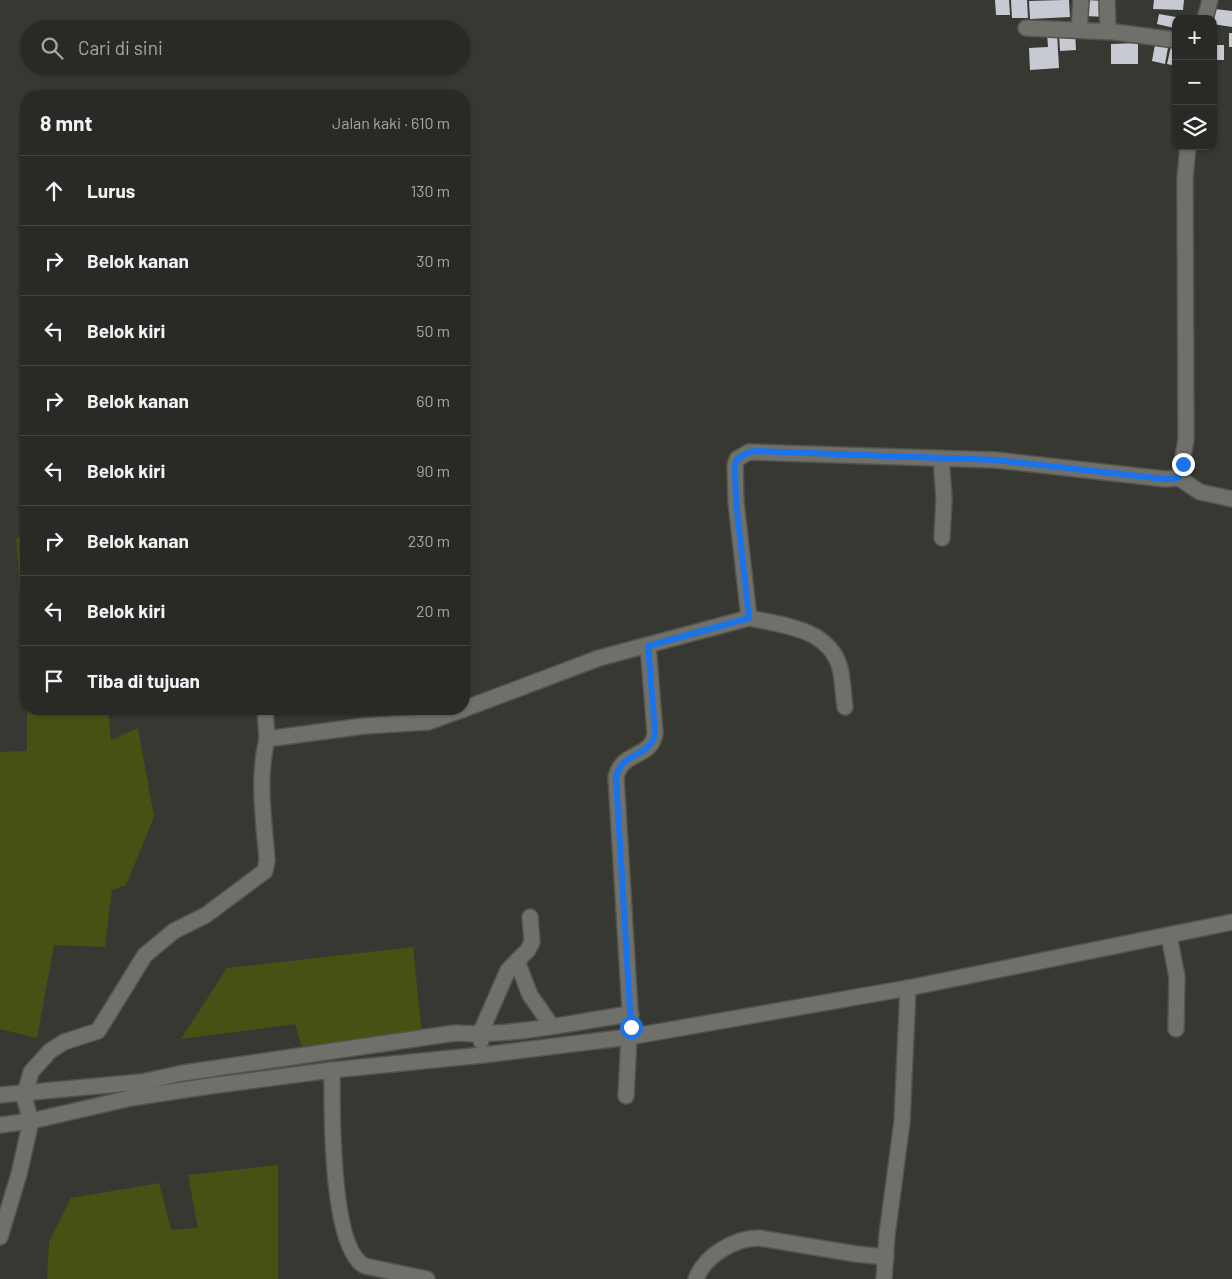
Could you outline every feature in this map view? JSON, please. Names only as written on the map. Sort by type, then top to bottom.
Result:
[{"type":"street","points":[[1078,30],[1081,0]]},
{"type":"street","points":[[1107,0],[1108,31]]},
{"type":"street","points":[[1206,15],[1210,0]]},
{"type":"street","points":[[1026,28],[1108,31],[1172,39]]},
{"type":"street","points":[[1178,478],[1186,440],[1185,178],[1188,150]]},
{"type":"street","points":[[749,618],[736,502],[735,465],[737,459],[749,452],[996,460],[1165,479],[1178,478],[1200,492],[1232,499]]},
{"type":"street","points":[[941,458],[944,498],[942,538]]},
{"type":"street","points":[[470,707],[600,658],[749,618],[811,633],[821,640],[839,667],[845,707]]},
{"type":"street","points":[[626,1096],[630,1024],[616,777],[618,768],[627,758],[648,749],[654,743],[655,732],[648,646]]},
{"type":"street","points":[[0,1237],[19,1174],[29,1119],[25,1095],[31,1072],[50,1051],[64,1042],[98,1032],[145,955],[174,931],[206,915],[265,871],[267,860],[262,764],[267,739],[265,715]]},
{"type":"street","points":[[267,739],[364,726],[428,722],[447,715]]},
{"type":"street","points":[[483,1055],[480,1034],[508,970],[528,950],[532,942],[530,918]]},
{"type":"street","points":[[0,1126],[131,1098],[332,1070],[483,1055],[630,1024],[908,988],[1232,922]]},
{"type":"street","points":[[1169,936],[1178,977],[1176,1029]]},
{"type":"street","points":[[517,961],[530,996],[551,1025]]},
{"type":"street","points":[[884,1279],[902,1122],[908,988]]},
{"type":"street","points":[[0,1095],[25,1095],[141,1082],[183,1073],[455,1033],[515,1032],[551,1025],[630,1024]]},
{"type":"street","points":[[332,1070],[334,1170],[340,1210],[353,1253],[360,1263],[366,1266],[427,1279]]},
{"type":"street","points":[[696,1279],[699,1272],[729,1245],[745,1238],[760,1238],[856,1254],[886,1257]]},
{"type":"green space","points":[[20,535],[20,591],[16,539]]},
{"type":"green space","points":[[27,715],[109,715],[111,740],[138,728],[154,817],[126,885],[112,890],[105,947],[54,945],[37,1038],[0,1029],[0,752],[27,751]]},
{"type":"green space","points":[[413,947],[423,1045],[305,1058],[295,1024],[181,1039],[227,968]]},
{"type":"green space","points":[[278,1165],[278,1279],[47,1279],[49,1242],[71,1198],[159,1183],[171,1230],[198,1228],[188,1175]]},
{"type":"building","points":[[995,0],[1009,0],[1010,15],[996,15]]},
{"type":"building","points":[[1011,0],[1027,0],[1028,18],[1012,18]]},
{"type":"building","points":[[1069,0],[1070,17],[1030,19],[1029,1]]},
{"type":"building","points":[[1085,0],[1106,1],[1106,17],[1085,16]]},
{"type":"building","points":[[1154,0],[1184,0],[1183,10],[1153,9]]},
{"type":"building","points":[[1215,9],[1232,11],[1232,27],[1217,25],[1217,15],[1214,15]]},
{"type":"building","points":[[1159,14],[1172,16],[1172,28],[1157,24]]},
{"type":"building","points":[[1075,32],[1076,50],[1060,51],[1059,33]]},
{"type":"building","points":[[1047,33],[1057,33],[1059,68],[1030,70],[1029,48],[1048,47]]},
{"type":"building","points":[[1229,33],[1232,33],[1232,47],[1229,47]]},
{"type":"building","points":[[1156,39],[1169,42],[1165,64],[1152,61]]},
{"type":"building","points":[[1172,42],[1172,65],[1167,64]]},
{"type":"building","points":[[1138,43],[1138,64],[1111,64],[1111,44]]},
{"type":"building","points":[[1217,45],[1224,45],[1224,60],[1217,60]]},
{"type":"route","points":[[631,1027],[616,777],[618,768],[627,758],[648,749],[654,743],[655,732],[648,646],[749,618],[736,502],[735,465],[737,459],[749,452],[758,451],[996,460],[1165,479],[1178,478],[1183,464]]}]
